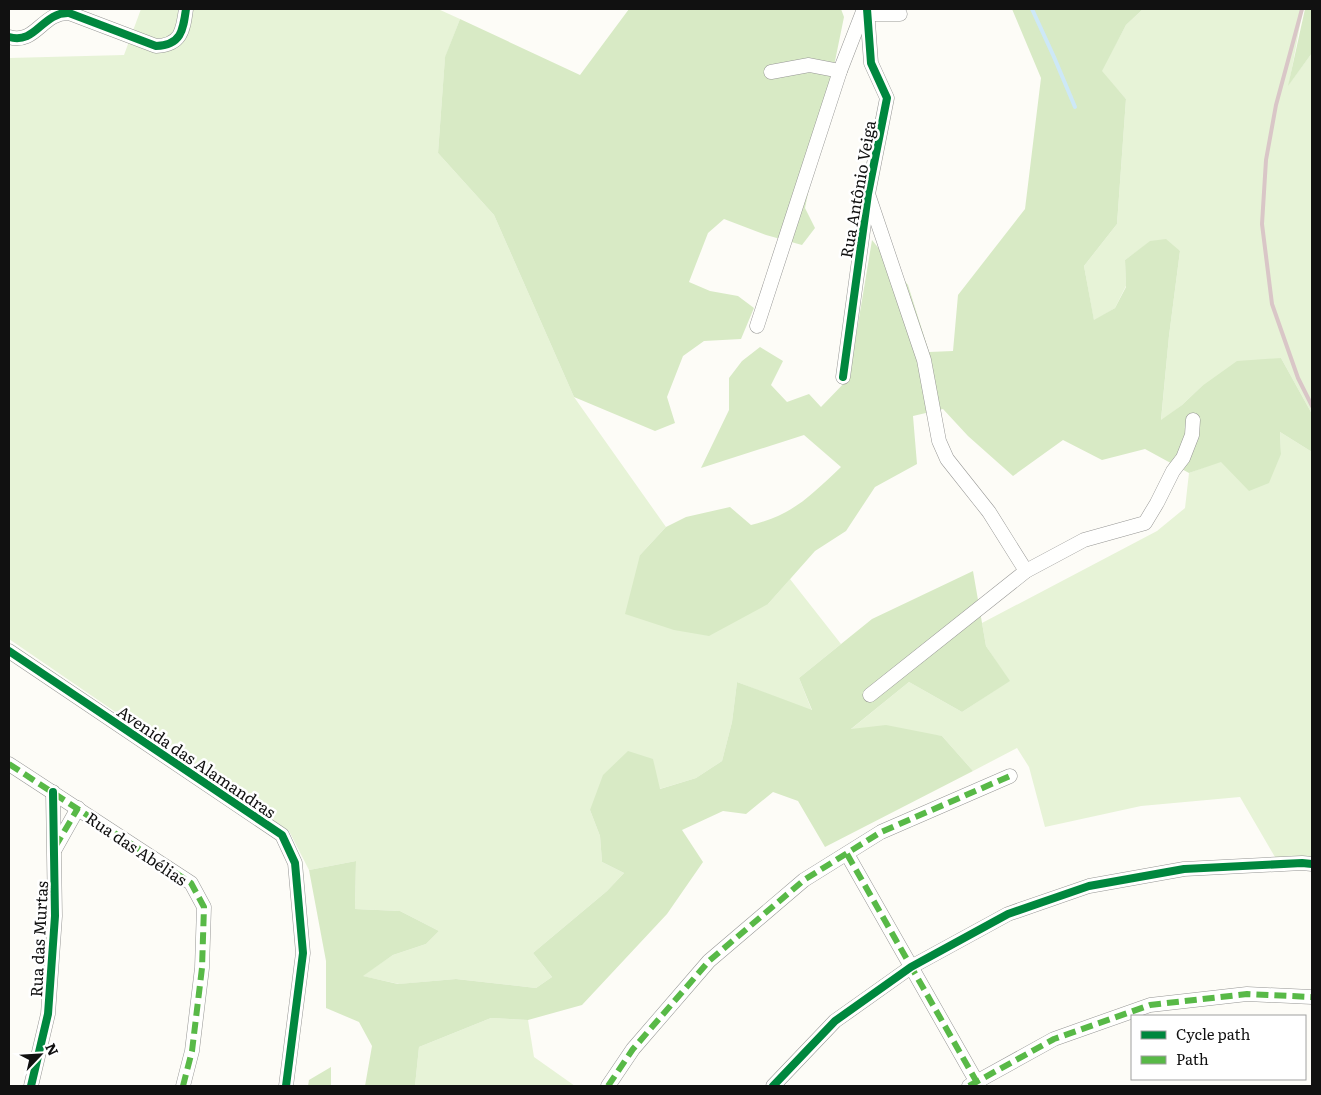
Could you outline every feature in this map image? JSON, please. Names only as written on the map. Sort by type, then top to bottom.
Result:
[{"type":"street","points":[[9,38],[16,40],[25,38],[52,16],[68,13],[156,46],[165,45],[174,42],[181,34],[186,9]]},
{"type":"street","points":[[758,326],[840,71],[866,11],[900,14]]},
{"type":"street","name":"Rua Antônio Veiga","points":[[842,377],[868,194],[887,98],[871,63],[866,11]]},
{"type":"street","points":[[771,72],[808,65],[840,71]]},
{"type":"street","points":[[868,194],[924,360],[939,441],[947,459],[989,512],[1026,571]]},
{"type":"street","points":[[870,695],[1026,571],[1084,540],[1145,523],[1173,471],[1184,458],[1192,435],[1194,420]]},
{"type":"street","name":"Avenida das Alamandras","points":[[9,651],[282,835],[296,863],[303,953],[286,1086]]},
{"type":"street","name":"Rua das Abélias","points":[[9,764],[191,883],[204,907],[202,968],[192,1051],[183,1086]]},
{"type":"street","points":[[608,1086],[633,1049],[708,961],[804,880],[881,832],[1010,776]]},
{"type":"street","name":"Rua das Murtas","points":[[31,1086],[48,1014],[55,916],[53,792]]},
{"type":"street","points":[[54,850],[78,808]]},
{"type":"street","points":[[846,854],[911,967],[974,1084],[1054,1039],[1150,1005],[1246,994],[1312,997]]},
{"type":"street","points":[[773,1086],[835,1021],[911,967],[1008,914],[1090,886],[1184,869],[1302,862],[1312,864]]},
{"type":"green space","points":[[141,9],[438,9],[460,19],[445,58],[438,153],[494,215],[574,397],[666,527],[640,555],[768,604],[790,579],[841,644],[799,678],[812,711],[737,682],[732,722],[722,761],[696,778],[590,810],[600,836],[602,862],[624,873],[607,891],[533,953],[552,977],[536,988],[456,979],[399,984],[362,976],[393,955],[426,944],[439,931],[400,911],[355,909],[356,861],[309,870],[289,831],[9,639],[9,58],[124,55]]},
{"type":"green space","points":[[629,9],[841,9],[844,17],[805,208],[815,228],[802,245],[766,235],[724,219],[708,233],[689,282],[710,291],[738,296],[754,308],[741,339],[704,341],[683,356],[667,397],[675,423],[655,431],[574,397],[494,215],[438,153],[445,57],[460,19],[580,75]]},
{"type":"green space","points":[[1012,9],[1143,9],[1126,25],[1102,71],[1126,99],[1117,224],[1084,266],[1094,320],[1115,308],[1126,287],[1125,260],[1150,241],[1166,239],[1180,251],[1161,420],[1182,405],[1202,386],[1237,361],[1281,358],[1312,414],[1312,452],[1280,432],[1281,454],[1269,483],[1249,491],[1221,462],[1189,473],[1145,449],[1102,460],[1063,440],[1013,476],[968,436],[943,409],[913,416],[917,464],[875,487],[846,531],[815,551],[768,604],[709,636],[674,630],[625,614],[640,555],[666,527],[686,517],[730,507],[751,525],[766,521],[790,510],[800,503],[841,467],[804,435],[701,468],[729,410],[729,378],[742,361],[760,347],[783,361],[771,385],[787,402],[809,394],[821,407],[849,378],[872,240],[908,285],[929,352],[953,351],[958,295],[1025,209],[1041,78]]},
{"type":"green space","points":[[1143,9],[1303,9],[1289,84],[1312,53],[1312,414],[1281,358],[1202,386],[1161,421],[1180,251],[1151,241],[1125,260],[1126,286],[1115,308],[1094,321],[1084,266],[1117,224],[1126,99],[1101,71],[1126,25]]},
{"type":"green space","points":[[1305,9],[1312,9],[1312,53],[1288,86]]},
{"type":"green space","points":[[1280,432],[1312,452],[1312,867],[1279,864],[1240,797],[1141,806],[1045,827],[1029,767],[1017,748],[973,771],[942,736],[850,730],[909,682],[962,712],[1009,681],[986,646],[982,623],[1157,531],[1185,508],[1189,473],[1221,461],[1281,454]]},
{"type":"green space","points":[[973,571],[986,646],[1010,681],[962,712],[909,682],[851,729],[886,725],[942,736],[973,771],[825,847],[798,801],[773,792],[746,814],[723,811],[682,830],[703,862],[667,914],[582,1005],[528,1020],[491,1018],[419,1047],[415,1086],[365,1086],[372,1046],[359,1022],[326,1008],[326,961],[309,870],[356,861],[355,909],[400,911],[439,931],[426,944],[393,955],[363,976],[398,984],[456,979],[536,988],[552,977],[533,953],[607,891],[624,873],[602,862],[600,836],[590,810],[603,775],[628,751],[653,759],[660,789],[696,778],[722,761],[732,722],[737,682],[812,710],[799,678],[872,619]]},
{"type":"green space","points":[[491,1018],[528,1020],[534,1057],[575,1086],[415,1086],[419,1047]]},
{"type":"green space","points":[[331,1067],[331,1086],[308,1086],[309,1080]]},
{"type":"waterway","points":[[1032,9],[1075,107]]},
{"type":"railway","points":[[1302,9],[1276,105],[1266,160],[1262,224],[1272,304],[1298,378],[1312,406]]},
{"type":"marked path","points":[[9,764],[191,883],[204,907],[202,968],[192,1051],[183,1086]]},
{"type":"marked path","points":[[608,1086],[633,1049],[709,961],[804,880],[881,832],[1010,776]]},
{"type":"marked path","points":[[55,847],[78,808]]},
{"type":"marked path","points":[[847,854],[979,1086]]},
{"type":"marked path","points":[[969,1086],[1054,1039],[1150,1005],[1247,994],[1312,997]]},
{"type":"cycle path","points":[[9,37],[18,38],[26,36],[33,33],[52,17],[69,13],[156,46],[164,45],[176,40],[184,24],[186,9]]},
{"type":"cycle path","points":[[843,377],[868,194],[887,98],[871,63],[867,9]]},
{"type":"cycle path","points":[[9,651],[282,835],[295,863],[303,953],[286,1086]]},
{"type":"cycle path","points":[[31,1086],[48,1014],[55,916],[53,792]]},
{"type":"cycle path","points":[[773,1086],[835,1021],[911,967],[1008,914],[1089,886],[1184,869],[1312,864]]}]
